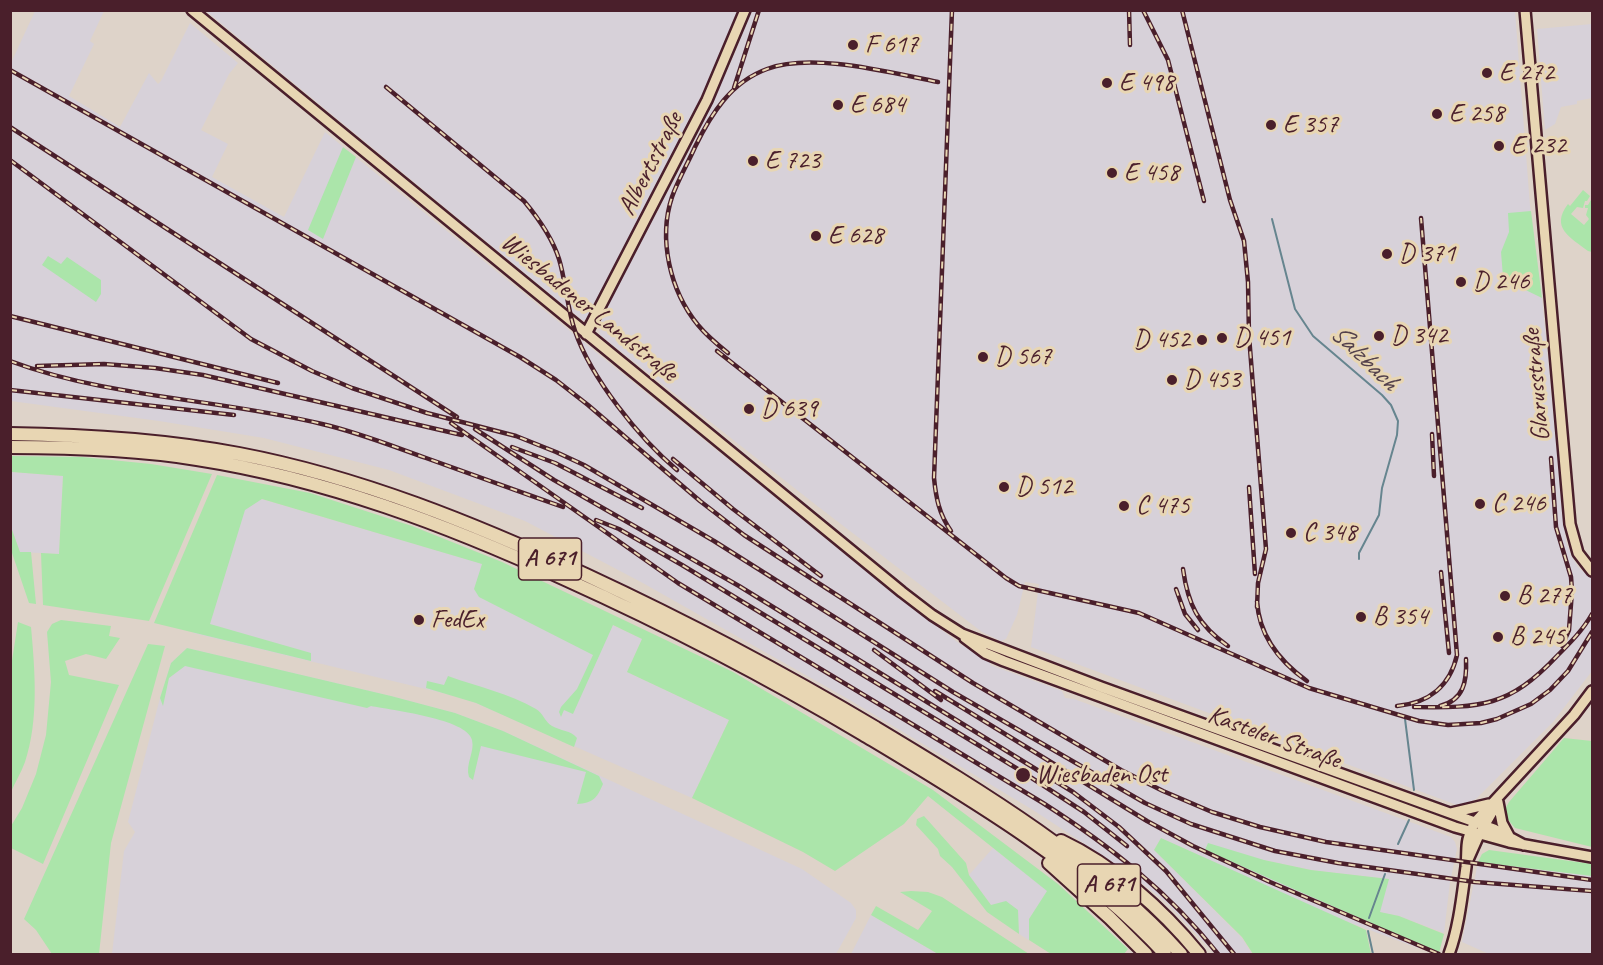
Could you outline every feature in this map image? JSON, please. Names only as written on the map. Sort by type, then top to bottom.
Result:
[{"type":"highway","name":"A 671","points":[[10,434],[123,439],[339,479],[407,501],[504,539],[622,592],[756,660],[899,742],[1119,894],[1181,954]]},
{"type":"highway","name":"A 671","points":[[10,447],[67,447],[198,453]]},
{"type":"highway","name":"A 671","points":[[1023,829],[1113,903],[1165,954]]},
{"type":"highway","points":[[1023,829],[1044,859],[1117,924],[1146,954]]},
{"type":"highway","points":[[1023,829],[1069,845],[1132,888],[1175,927],[1199,954]]},
{"type":"main road","name":"Wiesbadener Landstraße","points":[[192,10],[893,585],[986,652],[1012,663]]},
{"type":"main road","name":"Albertstraße","points":[[586,334],[707,100],[745,10]]},
{"type":"main road","name":"Glarusstraße","points":[[1525,10],[1570,524],[1578,553],[1593,571]]},
{"type":"main road","name":"Wiesbadener Landstraße","points":[[962,634],[1018,655]]},
{"type":"main road","name":"Kasteler Straße","points":[[1018,655],[1451,813],[1524,844]]},
{"type":"main road","name":"Kasteler Straße","points":[[1012,663],[1474,833],[1593,857]]},
{"type":"main road","points":[[1449,954],[1455,933],[1466,857],[1474,833],[1497,800],[1593,691]]},
{"type":"main road","points":[[1451,813],[1497,800]]},
{"type":"main road","points":[[1497,800],[1502,823],[1509,836]]},
{"type":"main road","points":[[1449,824],[1466,857]]},
{"type":"shaded area","points":[[35,11],[104,11],[90,41],[94,44],[69,96],[120,127],[149,73],[158,84],[161,81],[190,23],[238,63],[229,74],[201,130],[228,144],[212,177],[284,217],[325,132],[874,578],[960,644],[991,662],[990,665],[1062,691],[1065,698],[1074,699],[1451,837],[1457,849],[1450,882],[1444,933],[1399,916],[1379,912],[1389,879],[1311,870],[1264,860],[1353,915],[1420,945],[1418,948],[1332,916],[1161,838],[1154,850],[1242,938],[1252,954],[1215,954],[1166,902],[1123,869],[1033,810],[848,699],[641,582],[525,521],[389,470],[264,438],[11,401],[11,63]]},
{"type":"shaded area","points":[[206,11],[738,11],[687,130],[592,314],[583,321]]},
{"type":"shaded area","points":[[751,11],[1515,11],[1530,206],[1542,298],[1566,542],[1578,567],[1592,579],[1592,671],[1553,722],[1476,799],[1457,805],[1031,647],[1039,584],[1025,582],[1017,615],[1006,639],[1001,641],[982,632],[600,335],[601,319],[701,128]]},
{"type":"shaded area","points":[[1592,24],[1592,98],[1561,107],[1555,124],[1545,130],[1537,29]]},
{"type":"shaded area","points":[[12,472],[63,476],[59,554],[20,552],[11,527]]},
{"type":"shaded area","points":[[241,493],[483,564],[642,639],[627,672],[729,720],[692,798],[476,703],[455,696],[193,633]]},
{"type":"shaded area","points":[[187,648],[391,696],[455,713],[503,731],[802,869],[851,903],[856,910],[856,918],[836,954],[112,954],[124,851],[135,832],[128,822],[171,663]]},
{"type":"shaded area","points":[[993,848],[1048,891],[1029,919],[1029,940],[1019,934],[1017,910],[991,905],[969,875]]},
{"type":"shaded area","points":[[1478,862],[1592,876],[1592,954],[1489,954],[1462,942]]},
{"type":"shaded area","points":[[871,915],[938,954],[851,954]]},
{"type":"green space","points":[[343,147],[356,157],[323,239],[308,230]]},
{"type":"green space","points":[[1583,190],[1590,196],[1583,208],[1577,207],[1571,214],[1584,225],[1589,219],[1586,215],[1588,208],[1585,208],[1585,205],[1588,205],[1592,198],[1592,252],[1569,236],[1562,226],[1563,212]]},
{"type":"green space","points":[[1531,211],[1542,298],[1503,277],[1501,252],[1509,232],[1508,213]]},
{"type":"green space","points":[[48,256],[61,264],[67,257],[101,280],[101,294],[96,302],[42,265]]},
{"type":"green space","points":[[11,456],[82,457],[151,464],[212,474],[149,621],[43,605],[41,553],[59,554],[63,476],[12,472],[11,484]]},
{"type":"green space","points":[[217,475],[310,493],[412,526],[502,562],[733,672],[933,790],[1058,884],[1128,949],[1124,954],[1051,954],[1029,940],[1029,919],[1047,891],[928,796],[904,824],[835,871],[803,852],[692,798],[729,720],[627,672],[642,639],[613,625],[573,714],[564,710],[561,717],[559,712],[561,707],[577,689],[593,655],[479,597],[474,589],[482,564],[262,499],[245,510],[210,624],[311,653],[311,661],[154,623]]},
{"type":"green space","points":[[11,527],[20,552],[31,552],[36,604],[29,603],[11,550]]},
{"type":"green space","points":[[61,620],[111,626],[109,636],[120,638],[106,659],[86,654],[65,661],[69,675],[119,685],[43,864],[11,848],[11,826],[22,808],[36,774],[46,735],[51,682],[47,632],[52,624]]},
{"type":"green space","points":[[18,622],[31,627],[35,678],[34,712],[25,762],[11,792],[11,667]]},
{"type":"green space","points":[[148,644],[165,646],[111,843],[99,954],[52,954],[36,930],[24,919]]},
{"type":"green space","points":[[187,648],[455,713],[503,731],[599,776],[603,784],[594,799],[577,804],[586,772],[481,746],[473,780],[469,777],[468,772],[472,740],[457,726],[411,713],[371,706],[367,708],[185,666],[169,678],[163,706],[160,698],[171,663]]},
{"type":"green space","points":[[448,676],[526,703],[536,709],[552,726],[575,735],[577,738],[574,747],[476,703],[426,688],[427,681],[444,685]]},
{"type":"green space","points":[[1564,738],[1592,741],[1592,847],[1515,828],[1505,816],[1505,809],[1509,802]]},
{"type":"green space","points":[[924,816],[966,863],[969,875],[991,905],[1006,901],[1018,910],[1019,934],[987,912],[952,867],[940,856],[938,849],[916,825],[917,819]]},
{"type":"green space","points":[[1161,838],[1366,930],[1371,954],[1253,954],[1242,937],[1154,850]]},
{"type":"green space","points":[[1208,843],[1264,860],[1311,870],[1389,879],[1380,912],[1399,916],[1444,934],[1439,953],[1205,850]]},
{"type":"green space","points":[[1489,850],[1592,864],[1592,876],[1478,862],[1482,854]]},
{"type":"green space","points":[[900,892],[928,892],[942,897],[1029,954],[938,954],[871,915],[876,906],[918,930],[932,911]]},
{"type":"waterway","name":"Salzbach","points":[[1272,219],[1295,309],[1313,336],[1382,395],[1391,405],[1398,421],[1397,435],[1382,488],[1379,515],[1359,553],[1359,559]]},
{"type":"waterway","name":"Salzbach","points":[[1405,719],[1414,790]]},
{"type":"waterway","name":"Salzbach","points":[[1398,844],[1409,820]]},
{"type":"waterway","name":"Salzbach","points":[[1369,918],[1385,874]]},
{"type":"waterway","name":"Salzbach","points":[[1368,931],[1373,954]]},
{"type":"railway","points":[[734,88],[759,10]]},
{"type":"railway","points":[[951,531],[939,506],[934,478],[952,10]]},
{"type":"railway","points":[[1129,10],[1130,45]]},
{"type":"railway","points":[[1143,10],[1168,60],[1204,201]]},
{"type":"railway","points":[[1182,10],[1230,200],[1244,241],[1266,549],[1258,583],[1257,607]]},
{"type":"railway","points":[[728,353],[698,325],[680,297],[669,264],[666,230],[668,213],[677,184],[715,111],[743,82],[767,69],[786,64],[829,63],[875,69],[938,82]]},
{"type":"railway","points":[[10,70],[520,357],[556,380],[588,405],[700,501],[744,535],[973,683],[1121,770],[1212,812],[1260,827],[1326,842],[1592,880]]},
{"type":"railway","points":[[386,87],[524,201],[535,215],[556,251],[575,331],[592,368],[632,424],[677,470]]},
{"type":"railway","points":[[10,127],[457,417]]},
{"type":"railway","points":[[10,160],[251,339],[312,371],[352,388],[427,413],[516,436],[584,465],[714,541],[953,692],[1145,803],[1191,824],[1275,851],[1338,863],[1475,882],[1592,891]]},
{"type":"railway","points":[[1397,706],[1419,701],[1436,691],[1449,676],[1457,655],[1421,218]]},
{"type":"railway","points":[[10,316],[278,383]]},
{"type":"railway","points":[[717,351],[1019,586],[1139,613],[1309,688],[1419,721],[1448,725],[1481,723],[1497,719],[1531,704],[1550,690],[1568,671],[1592,632]]},
{"type":"railway","points":[[10,361],[86,383],[125,391],[244,409],[335,427],[563,507]]},
{"type":"railway","points":[[37,366],[104,364],[203,375],[462,435]]},
{"type":"railway","points":[[10,390],[234,415]]},
{"type":"railway","points":[[451,423],[678,583],[1068,819],[1137,871],[1179,910],[1218,954]]},
{"type":"railway","points":[[475,429],[554,480],[739,586],[1073,792],[1119,827],[1166,871],[1234,954]]},
{"type":"railway","points":[[1432,434],[1434,476]]},
{"type":"railway","points":[[512,447],[555,463],[642,508]]},
{"type":"railway","points":[[1551,458],[1556,527],[1571,577],[1572,591],[1569,630],[1562,646]]},
{"type":"railway","points":[[673,459],[733,509],[821,576]]},
{"type":"railway","points":[[1249,487],[1255,574]]},
{"type":"railway","points":[[596,520],[619,529],[682,565],[1021,771],[1084,812],[1127,846]]},
{"type":"railway","points":[[1183,569],[1188,593],[1196,613],[1209,630],[1228,646]]},
{"type":"railway","points":[[1441,572],[1449,653]]},
{"type":"railway","points":[[1176,589],[1185,614],[1198,630]]},
{"type":"railway","points":[[1257,601],[1262,625],[1272,647],[1307,681]]},
{"type":"railway","points":[[1414,707],[1476,705],[1508,695],[1540,673],[1576,636],[1592,614]]},
{"type":"railway","points":[[874,650],[941,700]]},
{"type":"railway","points":[[1440,706],[1454,699],[1462,689],[1466,675],[1466,659]]},
{"type":"railway","points":[[935,691],[1147,821],[1193,846],[1270,882],[1439,954]]},
{"type":"place","name":"F 617","points":[[853,45]]},
{"type":"place","name":"E 272","points":[[1487,73]]},
{"type":"place","name":"E 498","points":[[1107,83]]},
{"type":"place","name":"E 684","points":[[838,105]]},
{"type":"place","name":"E 258","points":[[1437,114]]},
{"type":"place","name":"E 357","points":[[1271,125]]},
{"type":"place","name":"E 232","points":[[1499,146]]},
{"type":"place","name":"E 723","points":[[753,161]]},
{"type":"place","name":"E 458","points":[[1112,173]]},
{"type":"place","name":"E 628","points":[[816,236]]},
{"type":"place","name":"D 371","points":[[1387,254]]},
{"type":"place","name":"D 246","points":[[1461,282]]},
{"type":"place","name":"D 342","points":[[1379,336]]},
{"type":"place","name":"D 451","points":[[1222,338]]},
{"type":"place","name":"D 452","points":[[1202,340]]},
{"type":"place","name":"D 567","points":[[983,357]]},
{"type":"place","name":"D 453","points":[[1172,380]]},
{"type":"place","name":"D 639","points":[[749,409]]},
{"type":"place","name":"D 512","points":[[1004,487]]},
{"type":"place","name":"C 246","points":[[1480,504]]},
{"type":"place","name":"C 475","points":[[1124,506]]},
{"type":"place","name":"C 348","points":[[1291,533]]},
{"type":"place","name":"B 277","points":[[1505,596]]},
{"type":"place","name":"B 354","points":[[1361,617]]},
{"type":"place","name":"FedEx","points":[[419,620]]},
{"type":"place","name":"B 245","points":[[1498,637]]},
{"type":"place","name":"Wiesbaden Ost","points":[[1023,775]]}]
